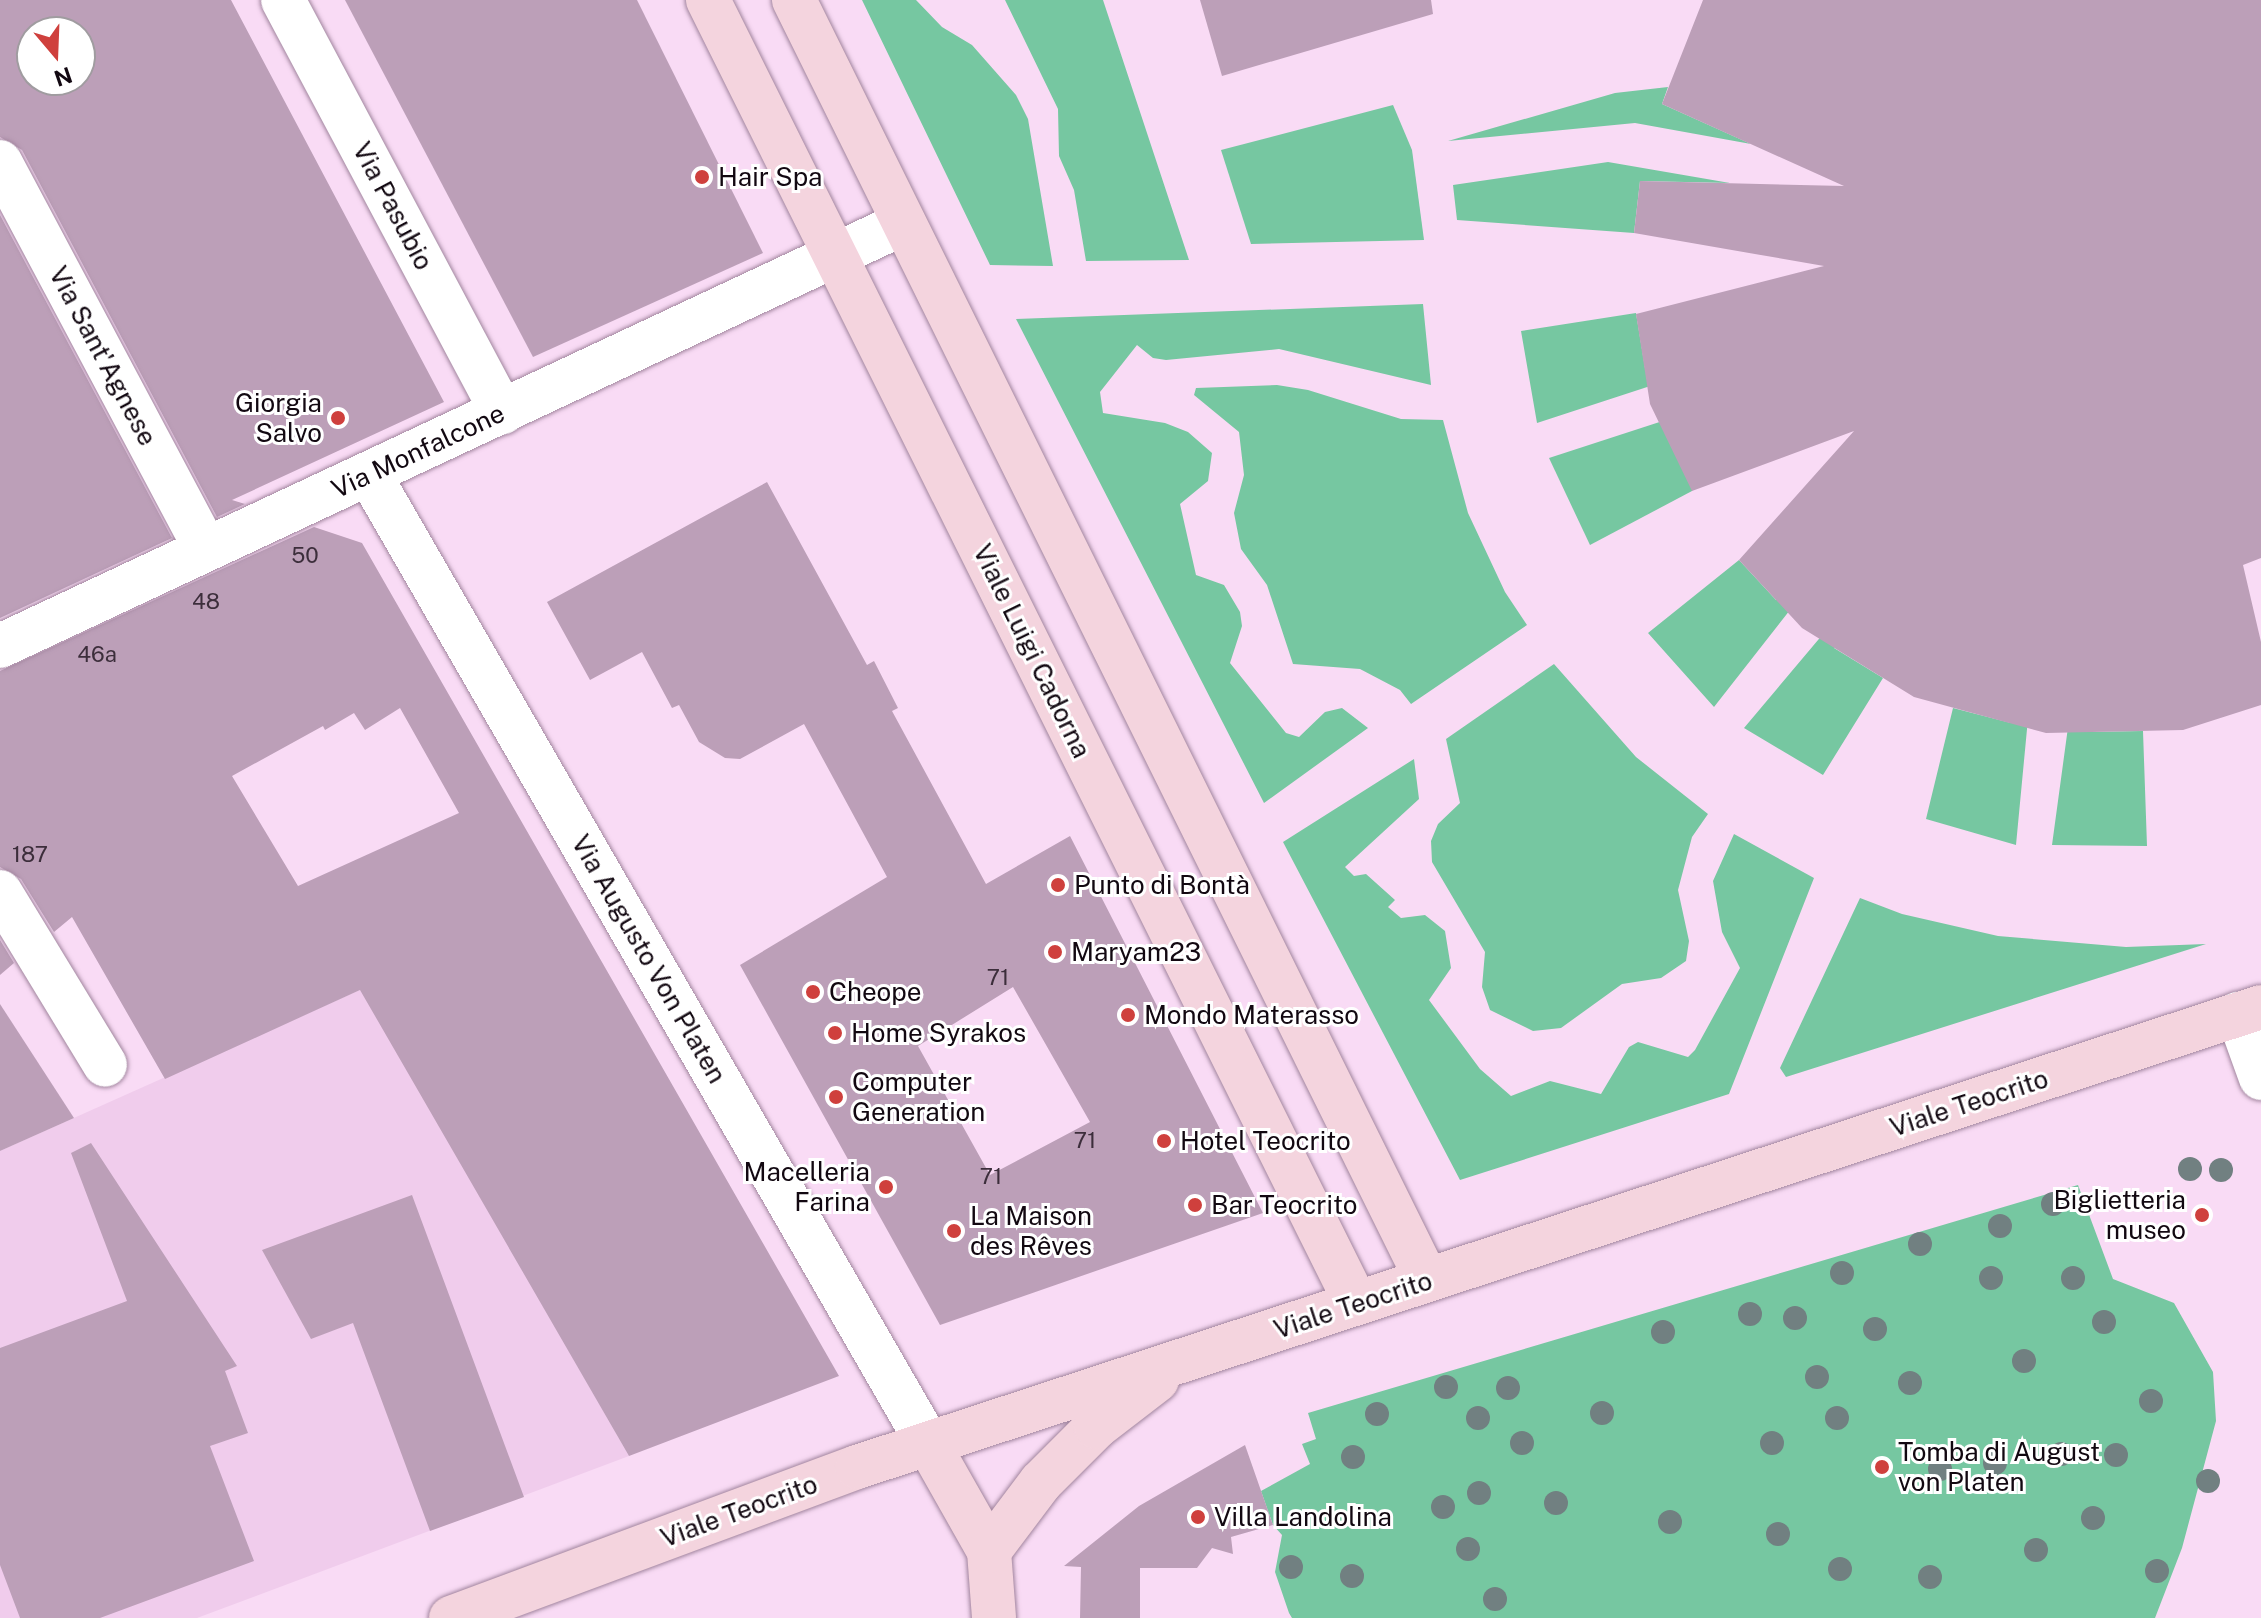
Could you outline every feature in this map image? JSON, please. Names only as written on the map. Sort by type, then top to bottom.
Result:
[{"type":"main road","name":"Viale Luigi Cadorna","points":[[708,0],[1356,1303]]},
{"type":"main road","points":[[794,0],[1427,1280]]},
{"type":"main road","name":"Viale Teocrito","points":[[451,1618],[929,1445],[2250,1011]]},
{"type":"main road","points":[[989,1551],[1021,1505],[1085,1438],[1182,1361]]},
{"type":"main road","points":[[929,1445],[989,1551],[994,1618]]},
{"type":"street","name":"Via Pasubio","points":[[283,0],[502,412]]},
{"type":"street","name":"Via Sant'Agnese","points":[[0,162],[206,549]]},
{"type":"street","name":"Via Monfalcone","points":[[0,646],[904,223]]},
{"type":"street","name":"Via Augusto Von Platen","points":[[369,474],[929,1445]]},
{"type":"street","points":[[0,892],[105,1065]]},
{"type":"street","points":[[2250,1011],[2261,1078]]},
{"type":"shaded area","points":[[362,989],[629,1456],[197,1618],[0,1618],[0,1151]]},
{"type":"green space","points":[[862,0],[916,0],[942,27],[972,45],[1016,95],[1028,119],[1053,266],[990,265]]},
{"type":"green space","points":[[1005,0],[1103,0],[1189,260],[1086,261],[1074,190],[1059,156],[1058,109]]},
{"type":"green space","points":[[1668,87],[1662,104],[1751,144],[1635,123],[1448,141],[1615,93]]},
{"type":"green space","points":[[1393,105],[1412,150],[1424,240],[1251,244],[1221,150]]},
{"type":"green space","points":[[1608,162],[1730,183],[1640,181],[1634,233],[1457,220],[1453,185]]},
{"type":"green space","points":[[1423,304],[1431,385],[1279,349],[1166,360],[1153,358],[1137,345],[1100,392],[1103,413],[1165,423],[1188,432],[1212,453],[1208,481],[1180,504],[1196,575],[1224,585],[1240,612],[1242,626],[1230,663],[1286,733],[1299,737],[1325,712],[1342,708],[1368,728],[1264,803],[1016,319]]},
{"type":"green space","points":[[1636,313],[1645,368],[1739,357],[1537,423],[1521,331]]},
{"type":"green space","points":[[1277,385],[1308,390],[1401,419],[1443,420],[1468,513],[1505,592],[1527,625],[1411,704],[1400,690],[1360,669],[1293,664],[1267,585],[1241,549],[1234,513],[1244,475],[1239,432],[1194,395],[1196,388]]},
{"type":"green space","points":[[1764,388],[1692,491],[1590,545],[1549,458]]},
{"type":"green space","points":[[1841,545],[1714,707],[1648,633],[1739,560],[1776,600]]},
{"type":"green space","points":[[1877,570],[1834,648],[1883,678],[1823,775],[1744,728]]},
{"type":"green space","points":[[2080,639],[2086,732],[2143,731],[2147,846],[2052,845]]},
{"type":"green space","points":[[2035,645],[2016,845],[1926,819],[1953,708],[2011,723]]},
{"type":"green space","points":[[1554,664],[1636,757],[1708,814],[1692,837],[1678,890],[1689,941],[1686,961],[1661,978],[1622,984],[1561,1028],[1533,1031],[1490,1010],[1482,987],[1485,952],[1432,862],[1431,841],[1438,824],[1460,803],[1446,739]]},
{"type":"green space","points":[[1414,759],[1419,799],[1345,867],[1354,876],[1366,874],[1395,900],[1388,907],[1401,918],[1425,915],[1445,931],[1451,968],[1429,1000],[1480,1069],[1511,1096],[1550,1081],[1601,1094],[1629,1047],[1638,1042],[1688,1057],[1695,1050],[1740,968],[1722,932],[1713,881],[1734,834],[1814,878],[1729,1094],[1460,1180],[1283,842]]},
{"type":"green space","points":[[1860,898],[1902,914],[1998,936],[2126,947],[2206,944],[1786,1077],[1780,1068]]},
{"type":"green space","points":[[2078,1185],[2113,1279],[2174,1303],[2213,1372],[2216,1421],[2182,1548],[2155,1618],[1292,1618],[1289,1613],[1275,1572],[1282,1535],[1273,1525],[1261,1491],[1310,1464],[1302,1444],[1316,1439],[1308,1413]]},
{"type":"building","points":[[0,0],[231,0],[444,402],[232,500],[245,504],[217,517],[22,150],[0,137]]},
{"type":"building","points":[[345,0],[637,0],[763,253],[533,357]]},
{"type":"building","points":[[1200,0],[1431,0],[1433,14],[1222,76]]},
{"type":"building","points":[[1703,0],[2261,0],[2261,558],[2243,565],[2261,642],[2261,705],[2183,730],[2046,733],[1914,697],[1802,628],[1739,560],[1854,431],[1692,491],[1650,404],[1636,314],[1824,266],[1634,233],[1640,181],[1844,186],[1662,104]]},
{"type":"building","points":[[0,215],[172,538],[0,618]]},
{"type":"building","points":[[767,482],[867,665],[874,661],[898,708],[892,711],[986,884],[1070,836],[1263,1213],[940,1325],[740,965],[887,877],[804,724],[740,759],[725,758],[699,742],[679,705],[672,708],[642,652],[590,680],[547,602]],"holes":[[[1013,987],[1090,1122],[990,1175],[918,1046]]]},
{"type":"building","points":[[314,527],[362,543],[839,1376],[629,1456],[360,990],[165,1079],[72,917],[54,932],[21,879],[0,867],[0,671]],"holes":[[[400,708],[459,813],[298,886],[232,776],[323,726],[325,730],[354,713],[365,730]]]},
{"type":"building","points":[[0,940],[14,963],[0,975]]},
{"type":"building","points":[[0,1004],[74,1118],[0,1151]]},
{"type":"building","points":[[91,1143],[237,1366],[225,1371],[248,1433],[210,1446],[254,1561],[100,1618],[20,1618],[0,1565],[0,1348],[127,1301],[71,1153]]},
{"type":"building","points":[[412,1195],[524,1497],[430,1531],[353,1323],[311,1339],[262,1250]]},
{"type":"building","name":"Villa Landolina","points":[[1245,1445],[1273,1525],[1231,1537],[1233,1554],[1212,1548],[1197,1568],[1140,1568],[1140,1618],[1080,1618],[1081,1567],[1064,1566],[1139,1506]]},
{"type":"place","name":"Hair Spa","points":[[702,177]]},
{"type":"place","name":"Giorgia Salvo","points":[[338,418]]},
{"type":"place","name":"Punto di Bontà","points":[[1058,885]]},
{"type":"place","name":"Maryam23","points":[[1055,952]]},
{"type":"place","name":"Cheope","points":[[813,992]]},
{"type":"place","name":"Mondo Materasso","points":[[1128,1015]]},
{"type":"place","name":"Home Syrakos","points":[[835,1033]]},
{"type":"place","name":"Computer Generation","points":[[836,1097]]},
{"type":"place","name":"Hotel Teocrito","points":[[1164,1141]]},
{"type":"place","name":"Macelleria Farina","points":[[886,1187]]},
{"type":"place","name":"Bar Teocrito","points":[[1195,1205]]},
{"type":"place","name":"Biglietteria museo","points":[[2202,1215]]},
{"type":"place","name":"La Maison des Rêves","points":[[954,1231]]},
{"type":"place","name":"Tomba di August von Platen","points":[[1882,1467]]},
{"type":"place","name":"Villa Landolina","points":[[1198,1517]]}]
